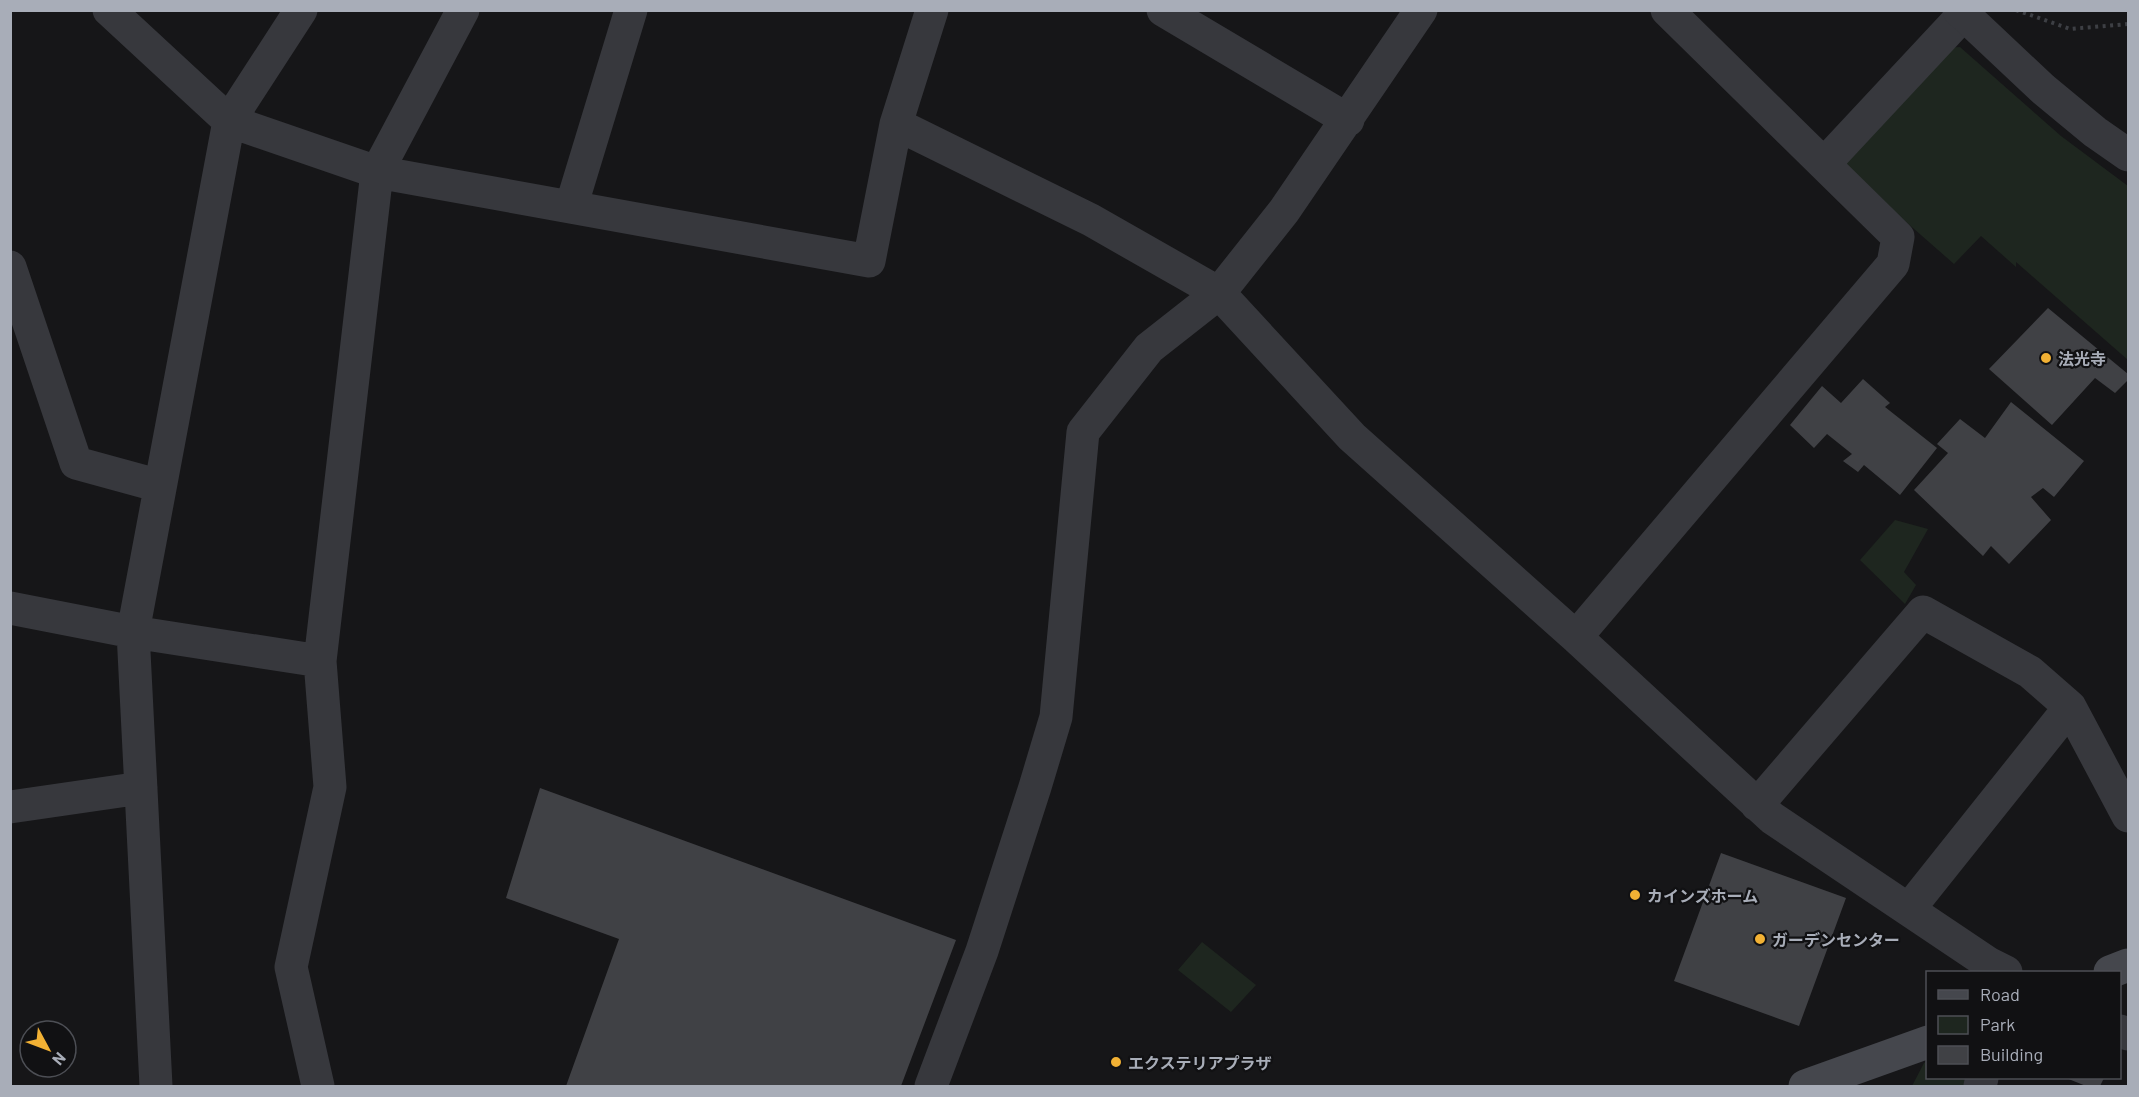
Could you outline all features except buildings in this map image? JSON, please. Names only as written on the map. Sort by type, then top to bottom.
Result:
[{"type":"main road","points":[[2113,971],[2128,965]]},
{"type":"main road","points":[[1804,1086],[1926,1043]]},
{"type":"street","points":[[109,10],[230,121],[377,172],[869,261],[896,124],[930,11]]},
{"type":"street","points":[[156,1086],[133,632],[230,121],[301,10]]},
{"type":"street","points":[[318,1086],[291,968],[330,787],[320,661],[377,172],[463,10]]},
{"type":"street","points":[[571,207],[631,10]]},
{"type":"street","points":[[1163,10],[1348,120]]},
{"type":"street","points":[[931,1086],[982,951],[1056,717],[1083,432],[1149,348],[1219,293],[1284,211],[1421,10]]},
{"type":"street","points":[[1576,637],[1893,264],[1898,237],[1667,10]]},
{"type":"street","points":[[1824,164],[1961,13],[2043,89],[2095,132],[2128,155]]},
{"type":"street","points":[[896,124],[1091,220],[1219,293],[1352,437],[1576,637],[1772,818],[1988,963],[2004,971]]},
{"type":"street","points":[[10,267],[76,463],[160,486]]},
{"type":"street","points":[[10,608],[133,632],[320,661]]},
{"type":"street","points":[[1757,805],[1923,612],[2030,672],[2070,707],[2128,816]]},
{"type":"street","points":[[1909,909],[2070,707]]},
{"type":"street","points":[[10,807],[141,788]]},
{"type":"path","points":[[2016,10],[2070,29],[2128,24]]},
{"type":"green space","points":[[1960,47],[2061,136],[2128,186],[2128,360],[2016,262],[2016,267],[1981,236],[1954,264],[1848,171],[1845,158],[1943,48]]},
{"type":"green space","points":[[1895,520],[1928,529],[1904,572],[1916,585],[1905,604],[1860,560]]},
{"type":"green space","points":[[1202,942],[1256,985],[1231,1012],[1178,970]]},
{"type":"green space","points":[[1926,1062],[1926,1079],[1972,1079],[1969,1086],[1912,1086]]},
{"type":"place","name":"法光寺","points":[[2046,358]]},
{"type":"place","name":"カインズホーム","points":[[1635,895]]},
{"type":"place","name":"ガーデンセンター","points":[[1760,939]]},
{"type":"place","name":"エクステリアプラザ","points":[[1116,1062]]}]
